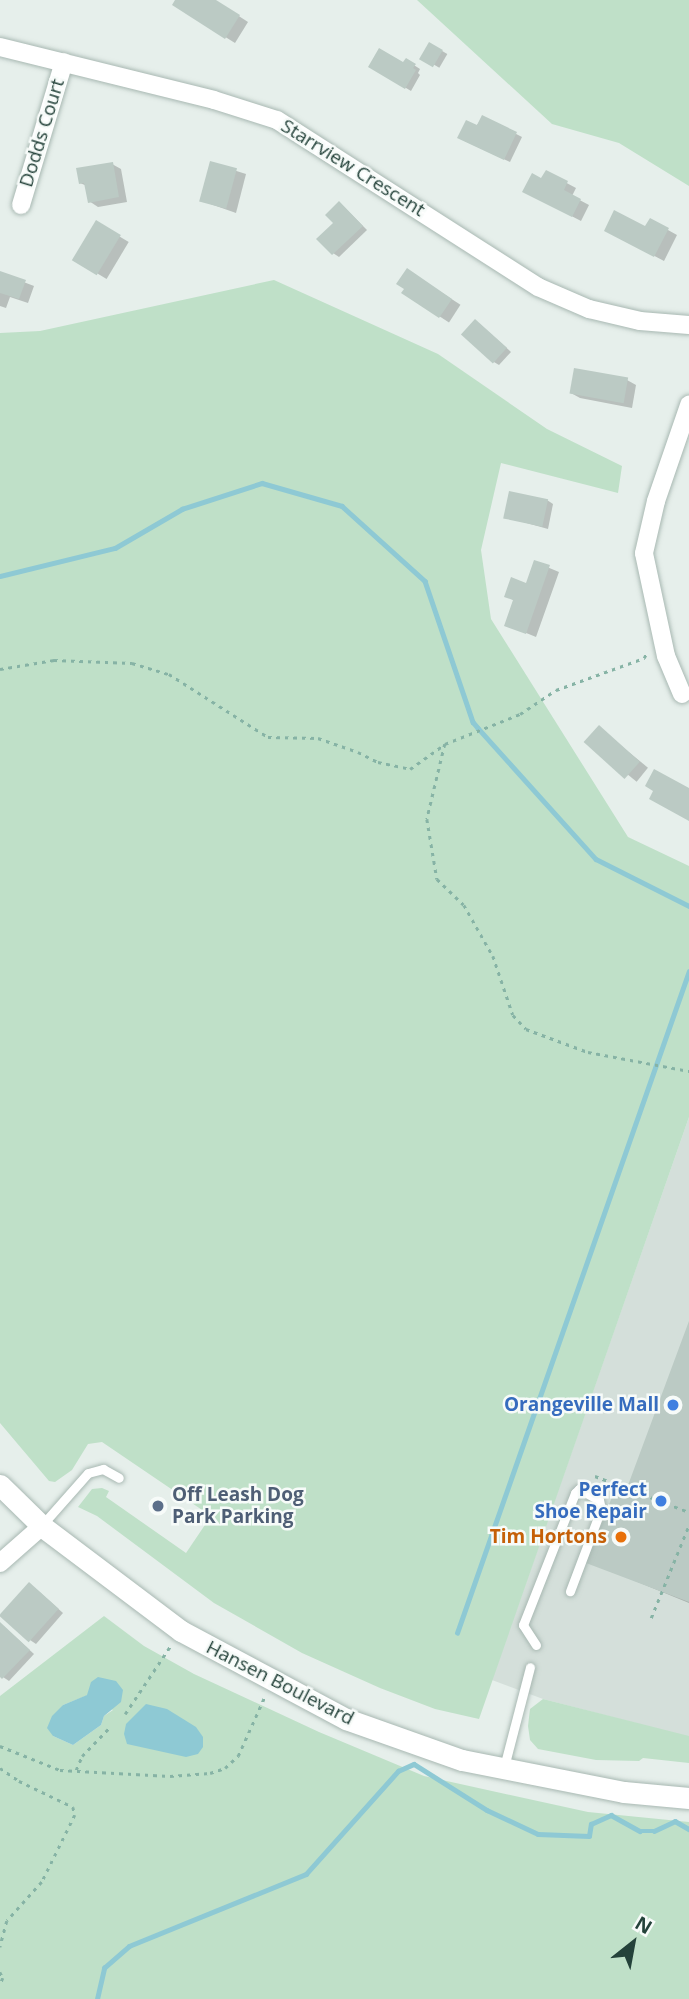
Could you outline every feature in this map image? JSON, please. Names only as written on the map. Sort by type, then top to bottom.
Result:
[{"type":"street","name":"Starrview Crescent","points":[[0,47],[220,101],[277,120],[538,287],[589,309],[640,321],[689,326]]},
{"type":"street","name":"Dodds Court","points":[[21,205],[64,62]]},
{"type":"street","points":[[681,695],[666,656],[644,553],[656,501],[689,405]]},
{"type":"street","name":"Hansen Boulevard","points":[[0,1485],[42,1526],[181,1631],[346,1719],[462,1760],[624,1792],[689,1798]]},
{"type":"street","points":[[0,1563],[42,1526]]},
{"type":"lane","points":[[42,1526],[88,1472],[103,1469],[119,1478]]},
{"type":"lane","points":[[536,1645],[523,1625],[575,1493],[579,1489],[599,1500],[601,1508],[570,1591]]},
{"type":"lane","points":[[504,1768],[530,1667]]},
{"type":"path","points":[[0,669],[54,660],[132,663],[169,674],[268,737],[318,738],[378,762],[410,769],[445,744],[520,714],[556,690],[644,659]]},
{"type":"path","points":[[445,744],[426,819],[437,879],[464,905],[494,956],[513,1015],[526,1029],[588,1052],[689,1071]]},
{"type":"path","points":[[595,1476],[689,1511]]},
{"type":"path","points":[[651,1618],[689,1525]]},
{"type":"path","points":[[125,1714],[181,1631]]},
{"type":"path","points":[[0,1746],[60,1770],[170,1776],[210,1773],[225,1768],[242,1749],[261,1701],[275,1681]]},
{"type":"path","points":[[76,1771],[82,1756],[110,1727]]},
{"type":"path","points":[[0,1768],[19,1781],[73,1807],[75,1815],[42,1882],[6,1920],[0,1947]]},
{"type":"path","points":[[0,1972],[3,1978],[0,1985]]},
{"type":"shaded area","points":[[689,1117],[689,1737],[543,1699],[492,1680]]},
{"type":"green space","points":[[417,0],[689,0],[689,186],[619,143],[552,124]]},
{"type":"green space","points":[[274,280],[438,354],[547,429],[622,466],[618,493],[501,463],[481,550],[491,619],[628,837],[689,866],[689,1117],[479,1719],[435,1709],[380,1688],[302,1653],[214,1603],[97,1516],[78,1507],[92,1489],[102,1488],[109,1491],[106,1497],[186,1553],[211,1516],[102,1442],[88,1444],[72,1470],[55,1482],[49,1481],[0,1423],[0,333],[40,331]]},
{"type":"green space","points":[[104,1616],[144,1646],[194,1674],[319,1732],[424,1776],[588,1812],[689,1822],[689,1999],[0,1999],[0,1696]],"holes":[[[88,1695],[113,1710],[104,1716],[101,1725],[73,1745],[53,1736],[63,1705]]]},
{"type":"green space","points":[[543,1699],[689,1736],[689,1763],[643,1758],[639,1761],[596,1760],[538,1749],[530,1740],[528,1726],[530,1709]]},
{"type":"water","points":[[98,1677],[116,1681],[123,1690],[121,1702],[104,1716],[101,1725],[73,1745],[53,1736],[47,1728],[52,1716],[63,1705],[87,1695],[91,1682]]},
{"type":"water","points":[[146,1704],[167,1709],[196,1727],[203,1737],[203,1747],[198,1754],[186,1757],[127,1744],[124,1734],[126,1724]]},
{"type":"building","points":[[175,0],[216,0],[240,15],[225,39],[172,5]]},
{"type":"building","points":[[429,42],[443,50],[433,67],[419,59]]},
{"type":"building","points":[[379,48],[403,62],[406,58],[416,64],[413,68],[416,70],[405,89],[368,67]]},
{"type":"building","points":[[482,115],[517,132],[504,160],[457,138],[466,120],[477,125]]},
{"type":"building","points":[[210,161],[237,168],[226,209],[199,202]]},
{"type":"building","points":[[113,162],[119,197],[88,203],[84,183],[79,184],[76,168]]},
{"type":"building","points":[[546,170],[568,181],[564,190],[581,199],[572,217],[522,192],[532,173],[541,178]]},
{"type":"building","points":[[339,201],[363,226],[332,255],[316,239],[333,223],[325,215]]},
{"type":"building","points":[[614,210],[645,226],[650,218],[669,228],[654,257],[604,231]]},
{"type":"building","points":[[96,220],[121,235],[97,275],[72,260]]},
{"type":"building","points":[[407,268],[452,299],[439,318],[401,293],[404,289],[396,284]]},
{"type":"building","points":[[0,271],[26,280],[19,299],[0,293]]},
{"type":"building","points":[[475,319],[507,348],[493,363],[461,335]]},
{"type":"building","points":[[574,368],[628,378],[624,403],[569,394]]},
{"type":"building","points":[[509,491],[548,499],[542,527],[503,518]]},
{"type":"building","points":[[534,560],[550,565],[526,634],[504,626],[513,600],[504,597],[511,577],[526,583]]},
{"type":"building","points":[[599,725],[640,762],[624,779],[584,742]]},
{"type":"building","points":[[654,769],[689,788],[689,821],[649,799],[653,791],[645,786]]},
{"type":"building","name":"Orangeville Mall","points":[[689,1321],[689,1602],[586,1563],[614,1492],[624,1496]]},
{"type":"building","points":[[29,1582],[59,1609],[29,1642],[0,1614]]},
{"type":"building","points":[[0,1622],[30,1650],[2,1679],[0,1677]]},
{"type":"waterway","points":[[0,576],[115,548],[182,509],[262,483],[342,506],[425,581],[473,722],[478,728],[596,859],[689,906]]},
{"type":"waterway","points":[[457,1633],[689,971]]},
{"type":"waterway","points":[[97,1999],[104,1968],[129,1946],[306,1874],[398,1771],[414,1764],[487,1810],[538,1834],[589,1836],[591,1824],[611,1815],[640,1831],[654,1831],[675,1821],[689,1829]]},
{"type":"place","name":"Orangeville Mall","points":[[673,1405]]},
{"type":"place","name":"Perfect Shoe Repair","points":[[661,1501]]},
{"type":"place","name":"Off Leash Dog Park Parking","points":[[158,1506]]},
{"type":"place","name":"Tim Hortons","points":[[621,1537]]}]
